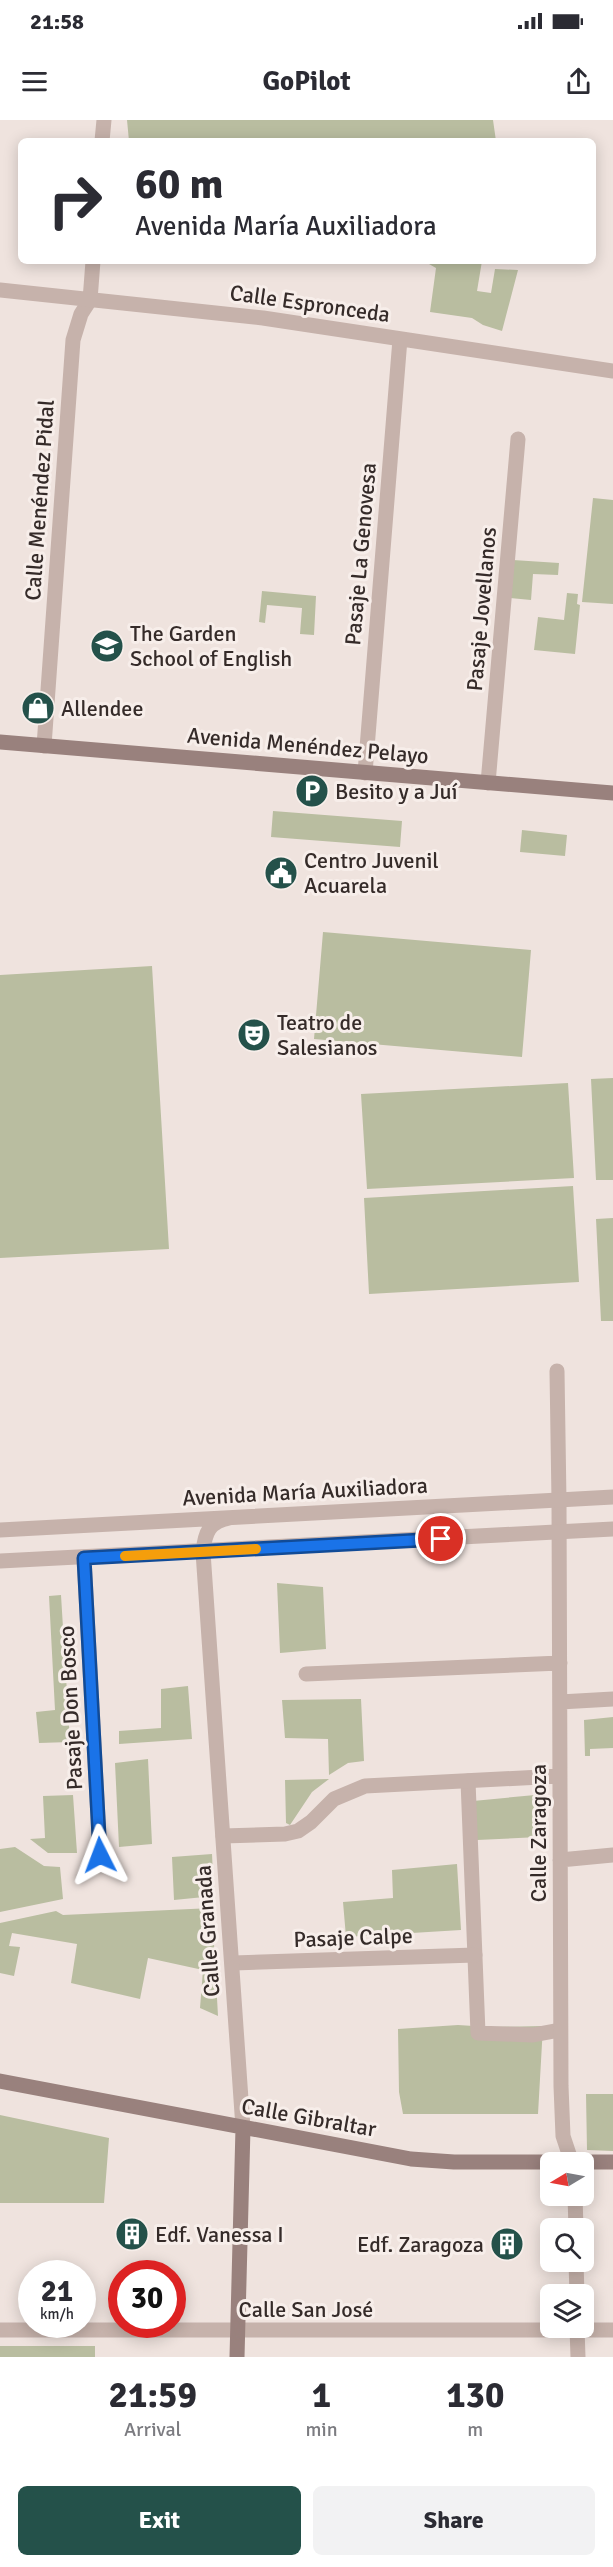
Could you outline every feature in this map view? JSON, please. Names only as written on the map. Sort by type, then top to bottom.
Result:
[{"type":"main road","name":"Avenida Menéndez Pelayo","points":[[0,742],[613,793]]},
{"type":"main road","name":"Calle Gibraltar","points":[[0,2081],[411,2158],[454,2162],[540,2162]]},
{"type":"main road","name":"Calle Granada","points":[[237,2357],[243,2128]]},
{"type":"main road","name":"Calle Gibraltar","points":[[594,2162],[613,2162]]},
{"type":"street","points":[[102,138],[104,120]]},
{"type":"street","name":"Calle Menéndez Pidal","points":[[44,746],[73,340],[81,314],[90,300],[93,264]]},
{"type":"street","name":"Calle Espronceda","points":[[0,290],[263,318],[613,371]]},
{"type":"street","name":"Pasaje La Genovesa","points":[[364,773],[400,339]]},
{"type":"street","name":"Pasaje Jovellanos","points":[[488,783],[518,439]]},
{"type":"street","name":"Calle Zaragoza","points":[[557,1371],[560,1532],[560,2030],[563,2136],[569,2152]]},
{"type":"street","name":"Avenida María Auxiliadora","points":[[0,1530],[613,1497]]},
{"type":"street","name":"Calle Granada","points":[[230,1518],[214,1522],[207,1529],[203,1552],[243,2128]]},
{"type":"street","points":[[0,1562],[613,1529]]},
{"type":"street","name":"Pasaje Don Bosco","points":[[84,1558],[100,1855]]},
{"type":"street","points":[[306,1674],[560,1663]]},
{"type":"street","points":[[560,1702],[613,1699]]},
{"type":"street","points":[[223,1836],[285,1834],[298,1831],[334,1799],[365,1786],[560,1776]]},
{"type":"street","points":[[468,1781],[478,2033],[533,2035],[560,2030]]},
{"type":"street","points":[[560,1860],[613,1855]]},
{"type":"street","name":"Pasaje Calpe","points":[[233,1963],[475,1955]]},
{"type":"street","name":"Calle San José","points":[[0,2330],[540,2329]]},
{"type":"street","name":"Calle San José","points":[[594,2329],[613,2330]]},
{"type":"street","points":[[577,2338],[578,2357]]},
{"type":"green space","points":[[127,120],[493,120],[496,138],[129,138]]},
{"type":"green space","points":[[429,264],[482,264],[477,291],[491,293],[495,269],[518,270],[502,331],[483,325],[472,318],[430,312],[436,268]]},
{"type":"green space","points":[[593,498],[613,500],[613,604],[582,602]]},
{"type":"green space","points":[[513,560],[559,563],[558,575],[533,574],[531,600],[510,598]]},
{"type":"green space","points":[[262,591],[316,596],[314,635],[300,634],[302,608],[267,605],[265,623],[259,622]]},
{"type":"green space","points":[[567,593],[578,594],[577,604],[580,605],[575,654],[534,650],[538,617],[564,620]]},
{"type":"green space","points":[[273,811],[402,821],[400,847],[271,837]]},
{"type":"green space","points":[[522,830],[567,835],[565,856],[520,852]]},
{"type":"green space","points":[[323,932],[531,950],[522,1057],[314,1039]]},
{"type":"green space","points":[[152,966],[169,1249],[0,1258],[0,975]]},
{"type":"green space","points":[[613,1078],[613,1180],[596,1180],[591,1079]]},
{"type":"green space","points":[[568,1083],[574,1178],[367,1189],[361,1094]]},
{"type":"green space","points":[[573,1186],[579,1282],[369,1294],[364,1198]]},
{"type":"green space","points":[[613,1218],[613,1321],[601,1321],[596,1219]]},
{"type":"green space","points":[[277,1583],[323,1587],[326,1649],[280,1653]]},
{"type":"green space","points":[[61,1595],[70,1742],[39,1743],[36,1712],[55,1710],[49,1596]]},
{"type":"green space","points":[[188,1686],[192,1739],[119,1744],[119,1731],[161,1728],[161,1689]]},
{"type":"green space","points":[[361,1699],[364,1761],[348,1763],[329,1775],[328,1739],[285,1738],[282,1700]]},
{"type":"green space","points":[[613,1717],[613,1748],[590,1749],[590,1756],[585,1756],[584,1720]]},
{"type":"green space","points":[[148,1759],[152,1844],[119,1847],[115,1763]]},
{"type":"green space","points":[[329,1779],[312,1792],[290,1825],[286,1823],[285,1780]]},
{"type":"green space","points":[[73,1795],[77,1853],[48,1853],[30,1839],[45,1838],[43,1796]]},
{"type":"green space","points":[[535,1795],[539,1837],[477,1840],[473,1801]]},
{"type":"green space","points":[[15,1847],[44,1866],[60,1867],[63,1899],[0,1912],[0,1849]]},
{"type":"green space","points":[[212,1854],[214,1896],[174,1900],[172,1857]]},
{"type":"green space","points":[[457,1864],[461,1930],[346,1937],[343,1902],[393,1898],[392,1870]]},
{"type":"green space","points":[[212,1908],[218,2016],[200,2008],[203,1970],[148,1958],[140,1999],[71,1983],[77,1944],[12,1933],[9,1946],[20,1947],[14,1976],[0,1973],[0,1923],[56,1911],[63,1915]]},
{"type":"green space","points":[[458,2025],[543,2026],[538,2114],[403,2114],[399,2092],[398,2029]]},
{"type":"green space","points":[[586,2094],[613,2094],[613,2151],[587,2150]]},
{"type":"green space","points":[[0,2115],[109,2138],[104,2203],[0,2203]]},
{"type":"green space","points":[[0,2346],[95,2346],[95,2357],[0,2357]]},
{"type":"slow traffic","points":[[125,1556],[256,1549]]},
{"type":"place","name":"The Garden School of English","points":[[107,646]]},
{"type":"place","name":"Allendee","points":[[38,708]]},
{"type":"place","name":"Besito y a Juí","points":[[312,791]]},
{"type":"place","name":"Centro Juvenil Acuarela","points":[[281,873]]},
{"type":"place","name":"Teatro de Salesianos","points":[[254,1035]]},
{"type":"place","name":"Edf. Vanessa I","points":[[132,2234]]},
{"type":"place","name":"Edf. Zaragoza","points":[[507,2244]]},
{"type":"route","points":[[100,1855],[84,1558],[441,1539]]}]
